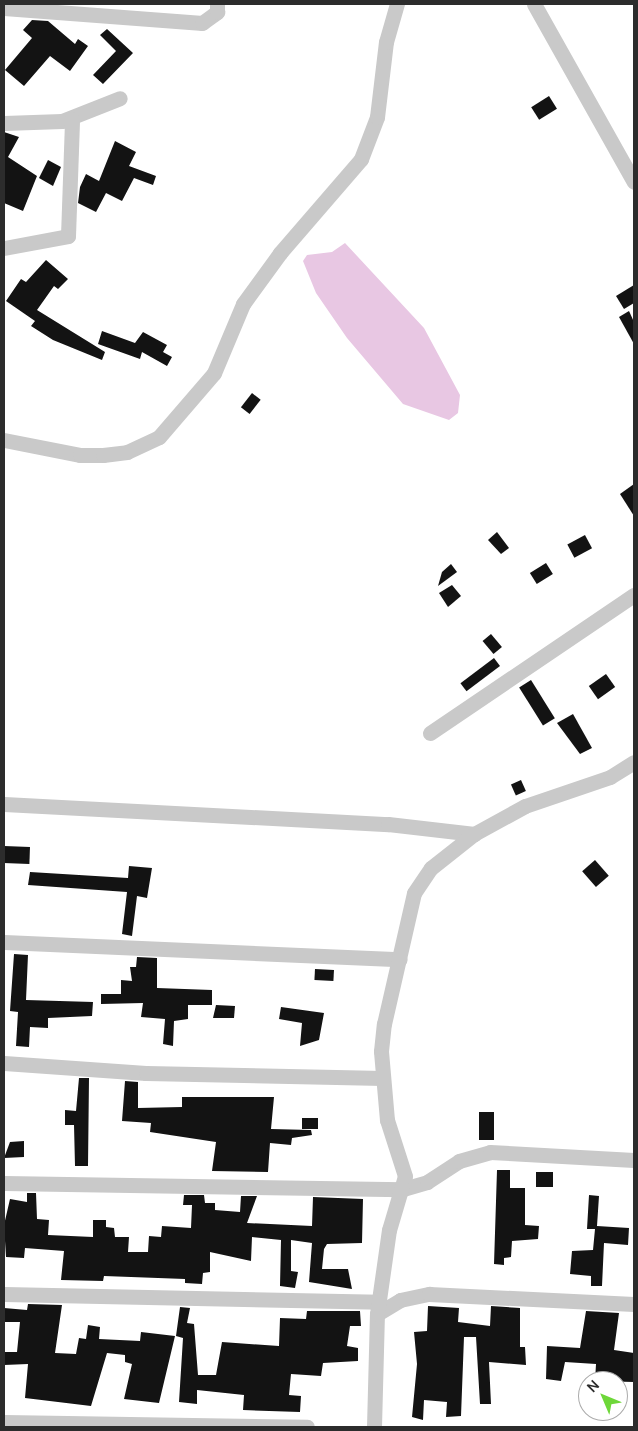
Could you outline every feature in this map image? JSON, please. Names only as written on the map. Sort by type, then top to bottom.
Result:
[{"type":"street","points":[[4,8],[202,23],[217,12],[217,4]]},
{"type":"street","points":[[4,440],[80,455],[103,455],[127,452],[159,437],[214,373],[243,304],[280,253],[362,159],[377,117],[386,42],[397,4]]},
{"type":"street","points":[[534,4],[634,182]]},
{"type":"street","points":[[4,123],[72,119],[120,98]]},
{"type":"street","points":[[4,248],[68,236],[72,119]]},
{"type":"street","points":[[430,733],[634,595]]},
{"type":"street","points":[[374,1427],[378,1308],[389,1230],[403,1189],[404,1170],[389,1129],[383,1078],[382,1037],[418,884],[474,834],[525,806],[610,777],[634,762]]},
{"type":"street","points":[[4,804],[388,824],[474,834]]},
{"type":"street","points":[[4,942],[400,958]]},
{"type":"street","points":[[4,1063],[146,1073],[383,1078]]},
{"type":"street","points":[[4,1184],[403,1189],[427,1182],[459,1161],[490,1152],[634,1160]]},
{"type":"street","points":[[4,1294],[378,1308],[400,1300],[429,1294],[634,1304]]},
{"type":"street","points":[[4,1422],[307,1427]]},
{"type":"shaded area","points":[[345,243],[424,328],[460,395],[458,413],[449,420],[403,404],[347,338],[316,293],[303,261],[307,255],[332,252]]},
{"type":"building","points":[[32,20],[48,21],[75,44],[78,39],[88,46],[70,71],[50,56],[24,86],[5,70],[32,38],[23,30]]},
{"type":"building","points":[[107,29],[133,53],[103,84],[93,75],[116,51],[100,35]]},
{"type":"building","points":[[549,96],[557,109],[539,120],[531,107]]},
{"type":"building","points":[[4,132],[19,137],[8,157],[37,176],[23,211],[4,203]]},
{"type":"building","points":[[115,141],[136,152],[129,166],[156,176],[153,185],[134,178],[122,201],[106,193],[96,212],[78,203],[80,187],[86,174],[99,181]]},
{"type":"building","points":[[48,160],[61,167],[53,186],[39,178]]},
{"type":"building","points":[[46,260],[68,279],[58,289],[54,286],[37,310],[105,352],[102,360],[53,340],[31,326],[35,321],[6,301],[21,279],[26,282]]},
{"type":"building","points":[[634,285],[634,303],[624,309],[616,296]]},
{"type":"building","points":[[629,311],[634,322],[634,344],[619,317]]},
{"type":"building","points":[[102,331],[135,343],[143,332],[167,345],[163,352],[172,357],[167,366],[142,352],[140,359],[98,344]]},
{"type":"building","points":[[252,393],[261,400],[250,414],[241,407]]},
{"type":"building","points":[[634,484],[634,516],[620,494]]},
{"type":"building","points":[[497,532],[509,548],[501,554],[488,540]]},
{"type":"building","points":[[585,535],[592,548],[574,558],[567,544]]},
{"type":"building","points":[[546,563],[553,574],[537,584],[530,573]]},
{"type":"building","points":[[451,564],[457,572],[438,586],[442,572]]},
{"type":"building","points":[[452,585],[461,596],[448,607],[439,593]]},
{"type":"building","points":[[491,634],[502,647],[494,654],[483,641]]},
{"type":"building","points":[[494,658],[500,666],[466,691],[460,683]]},
{"type":"building","points":[[606,674],[615,687],[598,699],[589,686]]},
{"type":"building","points":[[531,680],[555,718],[543,726],[519,687]]},
{"type":"building","points":[[573,714],[592,748],[580,754],[557,723]]},
{"type":"building","points":[[521,780],[526,791],[516,795],[511,784]]},
{"type":"building","points":[[4,846],[30,847],[29,864],[4,863]]},
{"type":"building","points":[[595,860],[609,876],[596,887],[582,871]]},
{"type":"building","points":[[129,866],[152,868],[147,898],[137,896],[132,936],[122,934],[127,892],[28,885],[30,872],[128,878]]},
{"type":"building","points":[[14,954],[28,955],[26,1000],[93,1002],[92,1016],[48,1018],[48,1028],[30,1027],[29,1047],[16,1046],[18,1012],[10,1011]]},
{"type":"building","points":[[137,957],[157,958],[157,988],[212,990],[212,1005],[188,1005],[188,1019],[174,1021],[173,1046],[163,1044],[165,1019],[141,1017],[143,1003],[101,1004],[101,994],[121,994],[121,980],[132,981],[130,967],[136,967]]},
{"type":"building","points":[[315,969],[334,970],[333,981],[314,980]]},
{"type":"building","points":[[216,1005],[235,1006],[234,1018],[213,1018]]},
{"type":"building","points":[[281,1007],[324,1013],[319,1040],[300,1046],[302,1023],[279,1019]]},
{"type":"building","points":[[79,1078],[89,1078],[88,1166],[75,1166],[74,1125],[65,1125],[65,1110],[76,1111]]},
{"type":"building","points":[[125,1081],[138,1082],[138,1108],[182,1107],[182,1097],[274,1097],[271,1129],[311,1130],[312,1135],[292,1138],[291,1145],[270,1143],[268,1172],[212,1171],[216,1142],[150,1132],[151,1123],[122,1121]]},
{"type":"building","points":[[479,1112],[494,1112],[494,1140],[479,1140]]},
{"type":"building","points":[[302,1118],[318,1118],[318,1129],[302,1129]]},
{"type":"building","points":[[24,1141],[24,1157],[4,1158],[10,1142]]},
{"type":"building","points":[[497,1170],[510,1170],[510,1188],[525,1188],[525,1225],[539,1226],[538,1239],[512,1241],[511,1257],[504,1258],[504,1265],[494,1264]]},
{"type":"building","points":[[536,1172],[553,1172],[553,1187],[536,1187]]},
{"type":"building","points":[[27,1193],[36,1193],[37,1219],[49,1220],[48,1235],[93,1237],[93,1220],[106,1220],[106,1227],[114,1228],[115,1237],[129,1237],[128,1252],[148,1252],[149,1236],[161,1237],[162,1226],[191,1228],[192,1205],[183,1205],[184,1195],[204,1195],[205,1203],[215,1203],[215,1210],[240,1212],[241,1196],[257,1196],[247,1223],[312,1226],[313,1197],[363,1199],[362,1243],[327,1244],[324,1249],[322,1269],[348,1269],[352,1289],[309,1282],[312,1243],[291,1240],[291,1271],[298,1272],[295,1288],[280,1286],[281,1240],[252,1237],[251,1261],[210,1252],[210,1272],[203,1273],[202,1284],[185,1283],[185,1279],[104,1276],[103,1281],[61,1280],[64,1251],[25,1248],[24,1258],[6,1257],[4,1225],[10,1199],[27,1202]]},
{"type":"building","points":[[589,1195],[599,1196],[597,1226],[629,1228],[628,1245],[604,1243],[602,1286],[591,1286],[591,1276],[570,1274],[572,1251],[593,1250],[595,1229],[587,1229]]},
{"type":"building","points":[[28,1304],[62,1305],[55,1353],[76,1354],[79,1338],[86,1339],[88,1325],[100,1327],[99,1339],[140,1341],[141,1332],[175,1336],[159,1403],[124,1399],[132,1364],[125,1362],[125,1355],[107,1353],[91,1406],[25,1398],[28,1364],[4,1365],[4,1352],[17,1352],[20,1322],[4,1322],[4,1308],[27,1310]]},
{"type":"building","points":[[428,1306],[459,1308],[458,1322],[490,1326],[491,1306],[520,1308],[520,1347],[525,1347],[526,1365],[489,1362],[491,1404],[480,1404],[476,1337],[464,1337],[461,1416],[446,1417],[447,1402],[424,1400],[423,1420],[412,1417],[417,1364],[414,1332],[427,1331]]},
{"type":"building","points":[[180,1307],[190,1308],[187,1323],[194,1324],[198,1375],[216,1375],[222,1342],[279,1346],[280,1318],[306,1319],[307,1311],[360,1311],[361,1326],[350,1326],[347,1346],[358,1348],[358,1361],[323,1363],[321,1376],[291,1374],[289,1395],[301,1396],[300,1412],[243,1410],[244,1395],[197,1390],[197,1404],[179,1402],[183,1338],[176,1336]]},
{"type":"building","points":[[586,1311],[619,1313],[614,1350],[634,1353],[634,1382],[628,1382],[628,1371],[596,1371],[596,1364],[565,1362],[561,1381],[546,1379],[547,1346],[580,1348]]}]
